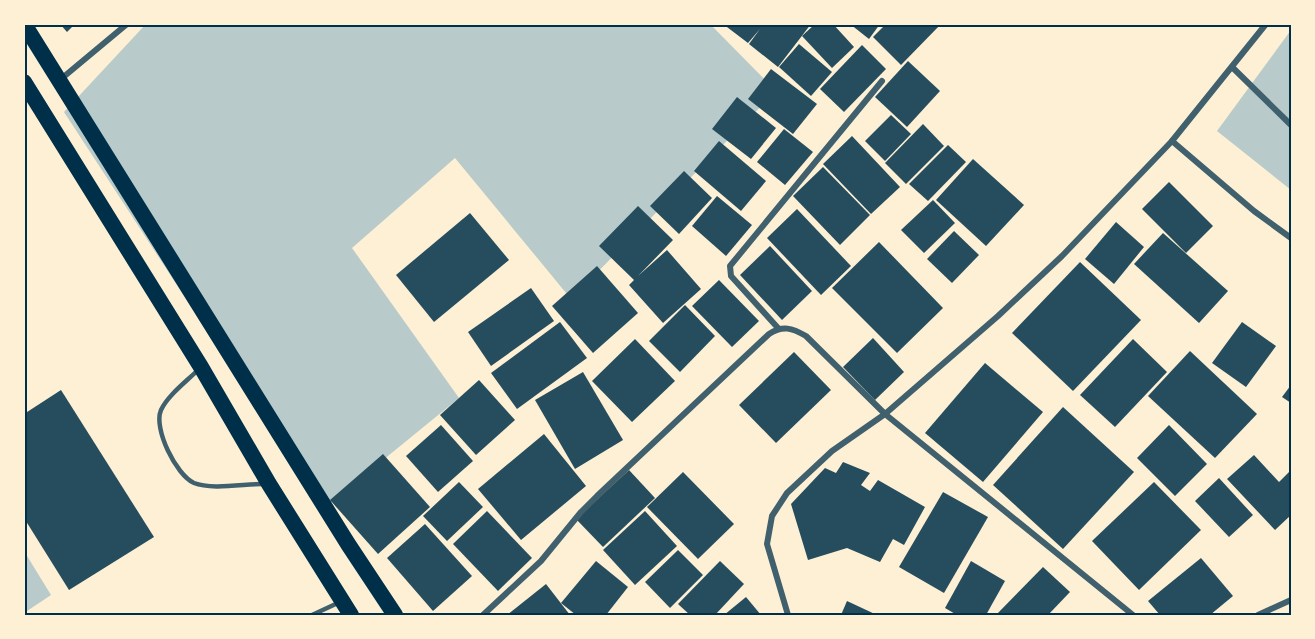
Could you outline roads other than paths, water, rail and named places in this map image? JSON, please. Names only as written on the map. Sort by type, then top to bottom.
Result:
[{"type":"highway","points":[[24,24],[348,544],[395,615]]},
{"type":"highway","points":[[24,82],[347,608]]},
{"type":"street","points":[[59,80],[127,24]]},
{"type":"street","points":[[788,615],[767,544],[772,516],[787,493],[832,451],[885,414],[998,316],[1062,256],[1172,141],[1266,24]]},
{"type":"street","points":[[1233,67],[1291,125]]},
{"type":"street","points":[[778,328],[731,276],[730,266],[882,81]]},
{"type":"street","points":[[1172,141],[1254,211],[1291,238]]},
{"type":"street","points":[[483,615],[542,561],[581,512],[597,496],[778,328],[795,330],[806,336],[885,414],[1132,615]]},
{"type":"street","points":[[1258,615],[1291,600]]},
{"type":"lane","points":[[201,367],[159,414],[164,439],[178,470],[185,477],[205,486],[269,484]]},
{"type":"lane","points":[[312,615],[347,608]]}]
